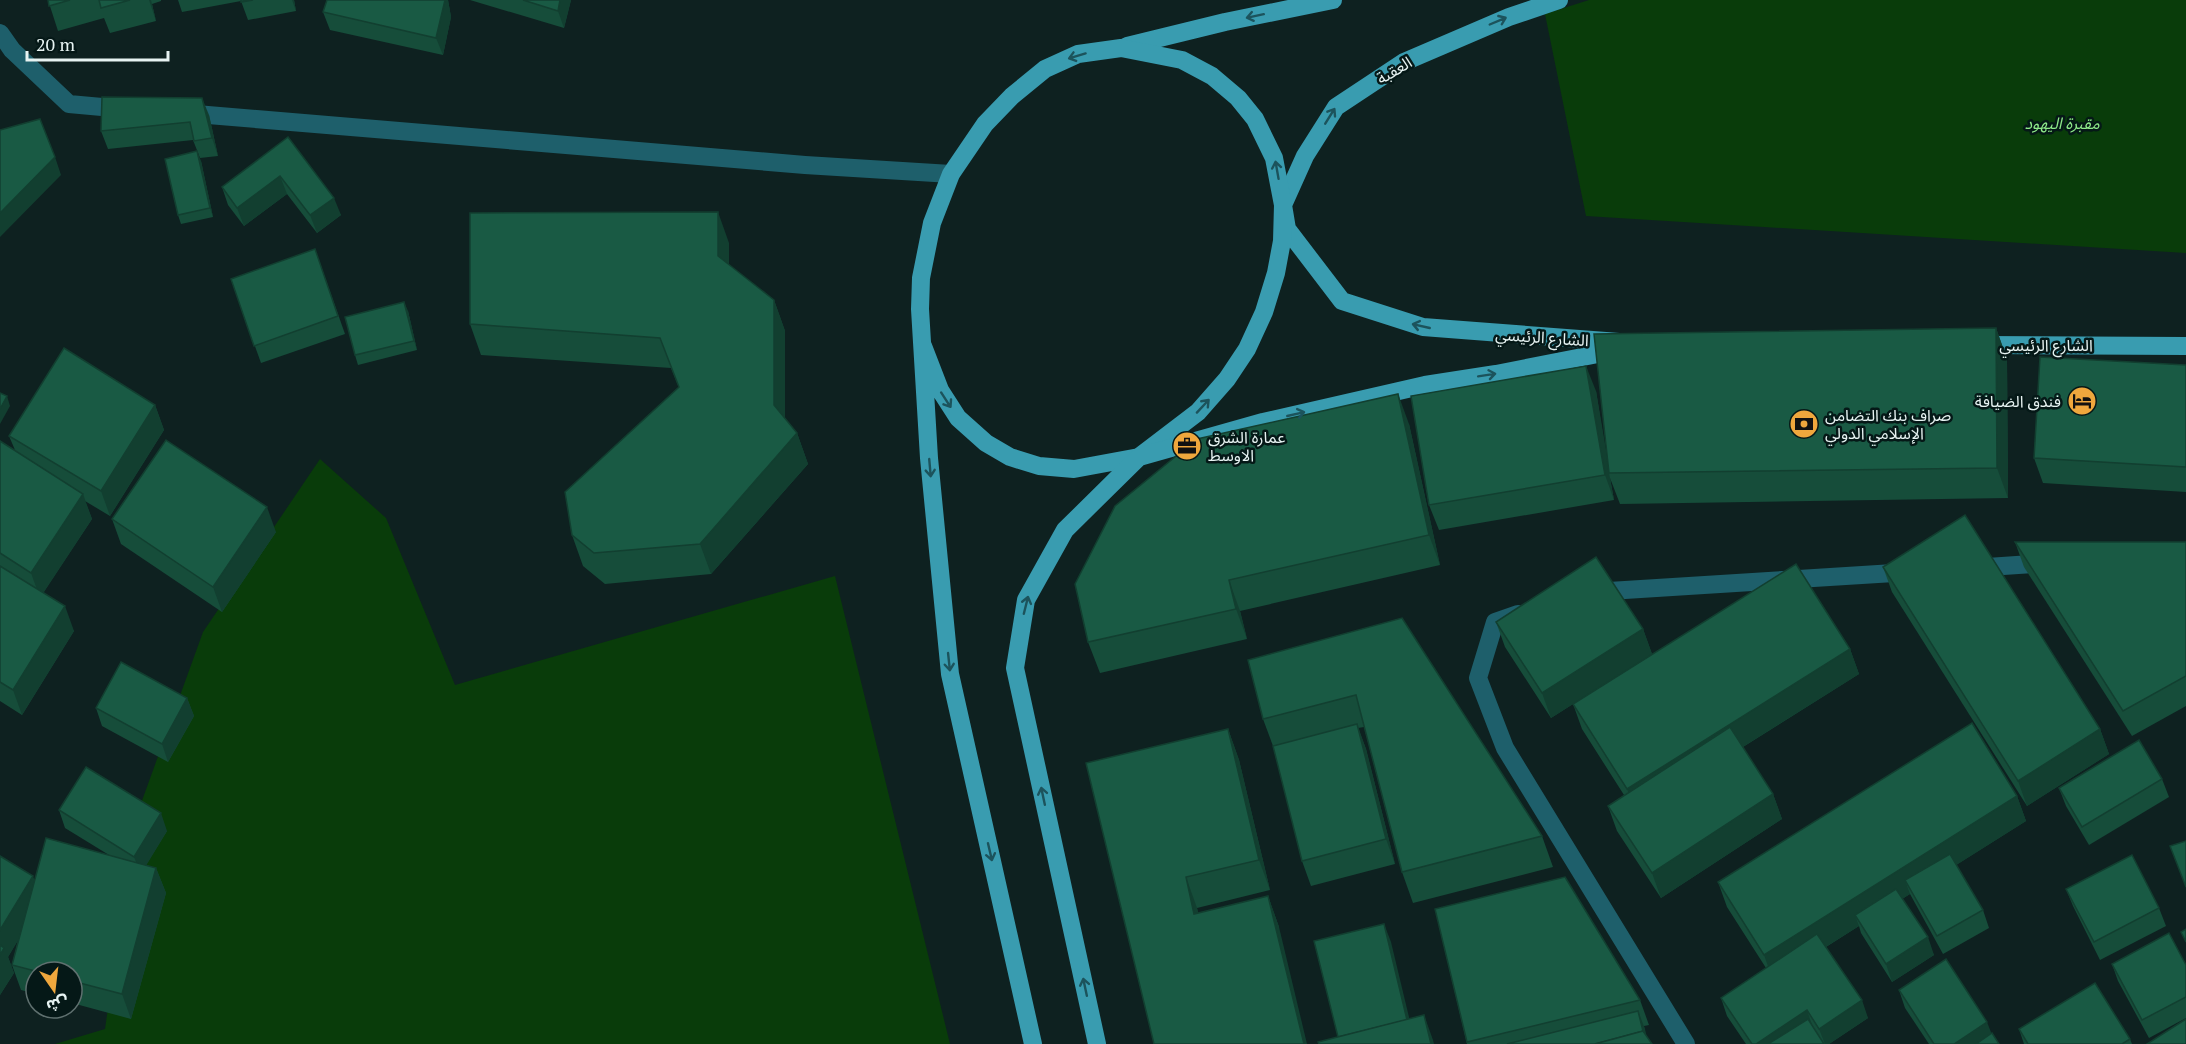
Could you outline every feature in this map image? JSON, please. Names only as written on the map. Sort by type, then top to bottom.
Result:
[{"type":"main road","points":[[1033,1044],[950,674],[929,458],[920,309],[921,278],[932,223],[951,174],[985,124],[1012,96],[1045,69],[1078,54],[1121,48],[1225,22],[1333,0]]},
{"type":"main road","name":"العقبة","points":[[1283,205],[1305,156],[1336,107],[1404,62],[1509,17],[1559,0]]},
{"type":"main road","points":[[1097,1044],[1015,668],[1026,600],[1065,530],[1138,458],[1198,412],[1227,380],[1246,349],[1264,312],[1276,273],[1282,241],[1283,205],[1274,158],[1255,119],[1238,98],[1212,76],[1182,60],[1121,48]]},
{"type":"main road","name":"الشارع الرئيسي","points":[[1138,458],[1263,422],[1401,390],[1634,345],[1423,327],[1341,301],[1287,229],[1283,205]]},
{"type":"main road","name":"الشارع الرئيسي","points":[[1958,345],[2186,346]]},
{"type":"main road","points":[[923,346],[940,390],[958,418],[986,443],[1010,457],[1039,466],[1074,469],[1138,458]]},
{"type":"street","points":[[0,33],[12,50],[69,104],[140,110]]},
{"type":"street","points":[[164,112],[805,165],[951,174]]},
{"type":"street","points":[[1950,569],[2068,562]]},
{"type":"street","points":[[1575,593],[1927,571]]},
{"type":"street","points":[[1535,608],[1495,622],[1478,678],[1505,748],[1686,1044]]},
{"type":"green space","name":"مقبرة اليهود","points":[[1589,0],[2186,0],[2186,253],[1586,216],[1545,14]]},
{"type":"green space","points":[[320,459],[386,518],[455,685],[835,576],[950,1044],[55,1044],[105,1029],[135,820],[203,632]]},
{"type":"building","points":[[48,0],[70,0],[49,6]]},
{"type":"building","points":[[99,0],[130,0],[101,8]]},
{"type":"building","points":[[327,0],[445,0],[436,38],[323,12]]},
{"type":"building","points":[[523,0],[560,0],[558,11]]},
{"type":"building","points":[[102,97],[202,98],[212,138],[194,141],[190,122],[101,131]]},
{"type":"building","points":[[40,119],[55,157],[0,213],[0,130]]},
{"type":"building","points":[[288,137],[334,198],[310,215],[280,176],[237,208],[222,187]]},
{"type":"building","points":[[197,151],[210,208],[178,215],[165,159]]},
{"type":"building","points":[[718,212],[718,256],[774,300],[774,405],[797,433],[700,544],[594,553],[572,535],[565,492],[679,387],[660,338],[470,324],[470,213]]},
{"type":"building","points":[[315,249],[338,316],[254,346],[231,279]]},
{"type":"building","points":[[404,302],[414,341],[355,355],[345,317]]},
{"type":"building","points":[[1996,328],[1997,468],[1609,473],[1594,334]]},
{"type":"building","points":[[64,348],[155,405],[101,491],[9,436]]},
{"type":"building","points":[[2040,357],[2186,365],[2186,467],[2034,458]]},
{"type":"building","points":[[1586,366],[1605,475],[1429,505],[1411,396]]},
{"type":"building","points":[[0,393],[7,396],[0,409]]},
{"type":"building","points":[[1398,394],[1429,535],[1229,580],[1236,609],[1088,642],[1075,584],[1115,506],[1197,439]]},
{"type":"building","points":[[166,440],[267,507],[213,587],[112,519]]},
{"type":"building","points":[[0,441],[83,494],[31,573],[0,553]]},
{"type":"building","points":[[1965,515],[2100,729],[2018,781],[1883,567]]},
{"type":"building","points":[[2015,542],[2186,542],[2186,676],[2123,711]]},
{"type":"building","points":[[1596,557],[1643,629],[1542,693],[1496,622]]},
{"type":"building","points":[[1796,564],[1850,649],[1627,789],[1573,704]]},
{"type":"building","points":[[0,566],[65,606],[13,690],[0,682]]},
{"type":"building","points":[[1402,618],[1542,836],[1402,872],[1356,695],[1263,719],[1248,660]]},
{"type":"building","points":[[121,662],[187,698],[162,744],[96,708]]},
{"type":"building","points":[[1972,723],[2017,796],[1764,955],[1718,882]]},
{"type":"building","points":[[1357,724],[1386,839],[1302,861],[1273,746]]},
{"type":"building","points":[[1730,727],[1773,794],[1652,873],[1608,806]]},
{"type":"building","points":[[1228,729],[1259,860],[1186,877],[1194,914],[1268,896],[1304,1044],[1154,1044],[1086,763]]},
{"type":"building","points":[[2139,740],[2162,779],[2082,827],[2059,788]]},
{"type":"building","points":[[86,767],[161,813],[134,857],[59,810]]},
{"type":"building","points":[[46,838],[156,868],[122,994],[84,984],[84,960],[24,960],[24,968],[12,965]]},
{"type":"building","points":[[2186,841],[2186,887],[2170,846]]},
{"type":"building","points":[[1950,854],[1983,910],[1937,936],[1905,880]]},
{"type":"building","points":[[2132,855],[2159,908],[2094,942],[2066,889]]},
{"type":"building","points":[[0,856],[33,876],[0,930]]},
{"type":"building","points":[[1565,877],[1640,1000],[1467,1042],[1435,909]]},
{"type":"building","points":[[1896,889],[1928,937],[1886,964],[1855,915]]},
{"type":"building","points":[[1384,924],[1407,1020],[1338,1037],[1314,941]]},
{"type":"building","points":[[2186,929],[2186,942],[2181,932]]},
{"type":"building","points":[[2169,933],[2186,965],[2186,997],[2142,1020],[2112,964]]},
{"type":"building","points":[[1817,934],[1862,1000],[1819,1029],[1807,1010],[1756,1044],[1752,1044],[1721,998]]},
{"type":"building","points":[[1946,959],[1987,1022],[1954,1044],[1934,1044],[1899,990]]},
{"type":"building","points":[[2095,983],[2130,1039],[2122,1044],[2028,1044],[2019,1029]]},
{"type":"building","points":[[1638,1011],[1643,1031],[1595,1044],[1507,1044]]},
{"type":"building","points":[[1424,1015],[1431,1044],[1319,1044],[1318,1042]]},
{"type":"building","points":[[1808,1019],[1824,1044],[1768,1044]]},
{"type":"building","points":[[2186,1019],[2186,1044],[2147,1044]]},
{"type":"building","points":[[1643,1031],[1652,1044],[1595,1044]]},
{"type":"building","points":[[1992,1033],[1999,1044],[1976,1044]]},
{"type":"place","name":"فندق الضيافة","points":[[2082,401]]},
{"type":"place","name":"صراف بنك التضامن الإسلامي الدولي","points":[[1804,424]]},
{"type":"place","name":"عمارة الشرق الاوسط","points":[[1187,446]]}]
